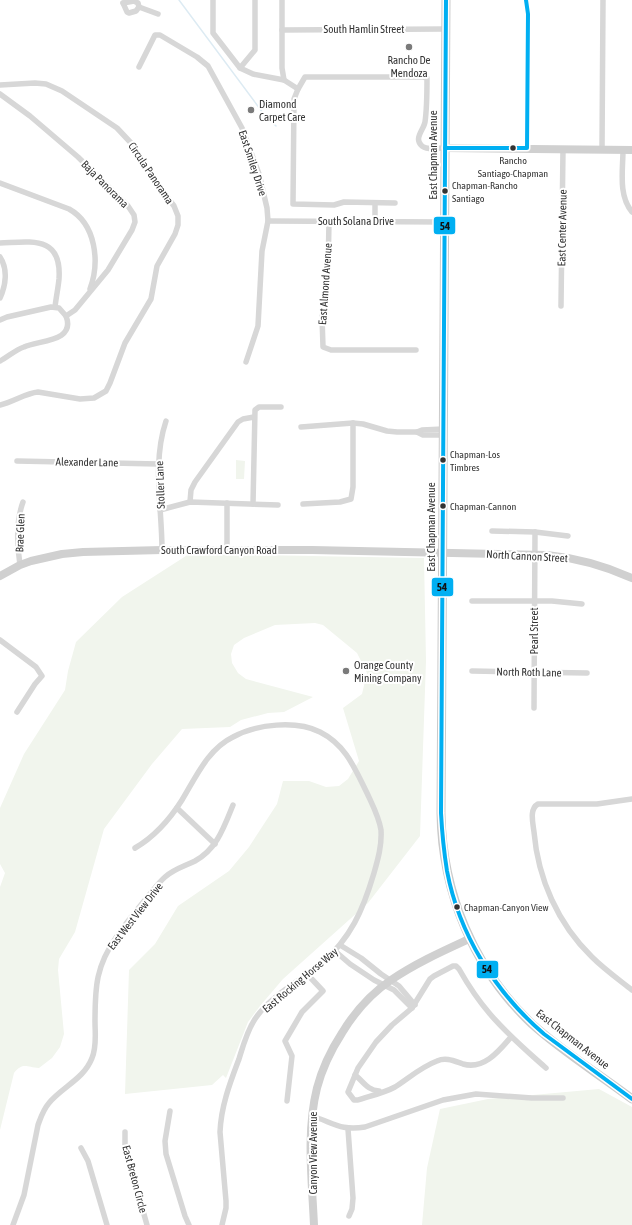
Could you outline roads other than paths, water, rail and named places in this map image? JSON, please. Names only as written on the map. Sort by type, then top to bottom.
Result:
[{"type":"main road","name":"East Chapman Avenue","points":[[446,0],[441,827],[445,863],[451,888],[469,939],[487,970],[518,1010],[549,1038],[632,1098]]},
{"type":"main road","points":[[445,148],[632,150]]},
{"type":"main road","name":"South Crawford Canyon Road","points":[[0,576],[31,561],[62,554],[83,552],[227,550],[443,553]]},
{"type":"main road","name":"North Cannon Street","points":[[443,553],[535,554],[577,559],[604,566],[632,578]]},
{"type":"main road","name":"Canyon View Avenue","points":[[314,1225],[311,1139],[312,1116],[320,1077],[328,1056],[336,1041],[353,1016],[387,983],[421,962],[469,939]]},
{"type":"street","points":[[116,0],[123,3],[134,1],[138,3],[139,7],[158,14]]},
{"type":"street","points":[[213,0],[213,33],[240,68],[253,74],[284,80],[298,89]]},
{"type":"street","points":[[240,68],[255,50],[255,0]]},
{"type":"street","points":[[282,0],[282,68],[284,80]]},
{"type":"street","points":[[526,0],[528,14],[527,148]]},
{"type":"street","points":[[602,149],[603,0]]},
{"type":"street","points":[[123,3],[127,12],[129,13],[136,11],[139,7]]},
{"type":"street","name":"South Hamlin Street","points":[[282,30],[445,29]]},
{"type":"street","name":"East Smiley Drive","points":[[139,67],[153,39],[160,35],[197,57],[208,66],[242,128],[250,147],[259,174],[267,208],[268,221],[262,251],[258,326],[246,362]]},
{"type":"street","points":[[395,203],[344,202],[334,205],[293,204],[294,99],[305,77],[427,78],[425,124],[419,135],[419,143],[421,146],[428,149],[445,148]]},
{"type":"street","name":"Circula Panorama","points":[[0,85],[46,84],[62,91],[117,128],[132,144],[149,172],[174,206],[178,216],[178,225],[157,266],[151,299],[125,343],[106,391],[94,398],[80,399],[31,392],[18,399],[0,405]]},
{"type":"street","name":"Baja Panorama","points":[[0,94],[30,116],[78,157],[128,206],[134,215],[135,222],[132,230],[108,270],[75,310],[66,316]]},
{"type":"street","name":"East Center Avenue","points":[[561,306],[563,149]]},
{"type":"street","points":[[623,150],[623,196],[632,212]]},
{"type":"street","points":[[0,183],[69,209],[83,220],[91,236],[95,259],[94,276],[89,292]]},
{"type":"street","points":[[375,203],[375,221]]},
{"type":"street","name":"South Solana Drive","points":[[268,221],[444,222]]},
{"type":"street","name":"East Almond Avenue","points":[[329,221],[328,274],[322,317],[323,347],[331,350],[416,350]]},
{"type":"street","points":[[0,243],[38,242],[50,248],[57,258],[59,273],[55,307]]},
{"type":"street","points":[[0,257],[4,264],[5,275],[4,287],[0,298]]},
{"type":"street","points":[[0,320],[55,307],[59,308],[66,316],[68,323],[63,336],[22,347],[0,361]]},
{"type":"street","points":[[253,504],[255,410],[257,408],[281,407]]},
{"type":"street","points":[[190,502],[190,497],[195,482],[238,422],[243,419],[254,417]]},
{"type":"street","name":"Stoller Lane","points":[[162,550],[162,521],[160,510],[158,464],[161,436],[166,421]]},
{"type":"street","points":[[303,504],[340,502],[351,499],[353,487],[353,423]]},
{"type":"street","points":[[301,427],[353,423],[363,424],[392,432],[417,432],[422,430],[443,432]]},
{"type":"street","name":"Alexander Lane","points":[[17,461],[158,464]]},
{"type":"street","name":"Brae Glen","points":[[20,565],[18,523],[23,502]]},
{"type":"street","points":[[160,510],[190,502],[278,505]]},
{"type":"street","points":[[227,503],[227,550]]},
{"type":"street","points":[[492,531],[535,532],[568,536]]},
{"type":"street","name":"Pearl Street","points":[[534,708],[535,532]]},
{"type":"street","points":[[472,600],[534,600],[582,604]]},
{"type":"street","points":[[0,640],[36,667],[42,676],[17,712]]},
{"type":"street","name":"North Roth Lane","points":[[472,672],[587,672]]},
{"type":"street","name":"East Rocking Horse Way","points":[[135,848],[151,837],[176,808],[210,756],[220,745],[232,737],[244,732],[281,725],[296,725],[316,731],[334,741],[351,760],[376,811],[381,838],[380,853],[367,897],[357,921],[335,951],[308,974],[272,1001],[256,1018],[246,1039],[221,1114],[220,1132],[226,1202],[222,1225]]},
{"type":"street","points":[[632,799],[597,804],[538,804],[535,805],[532,811],[535,844],[543,879],[556,909],[571,933],[592,957],[632,990]]},
{"type":"street","name":"East West View Drive","points":[[13,1225],[24,1195],[41,1116],[49,1103],[80,1076],[87,1068],[92,1058],[95,1049],[95,995],[97,980],[100,966],[106,954],[126,923],[160,882],[171,872],[203,856],[215,844],[223,831],[233,805]]},
{"type":"street","points":[[176,808],[215,844]]},
{"type":"street","points":[[340,945],[361,958],[376,970],[394,990],[414,1007]]},
{"type":"street","points":[[335,951],[350,964],[387,983]]},
{"type":"street","points":[[512,1037],[500,1050],[482,1063],[471,1065],[448,1059],[438,1060],[420,1069],[393,1088],[358,1100],[354,1100],[348,1092],[355,1075],[383,1033],[414,1007],[430,979],[447,969],[456,966],[481,1002],[512,1037],[546,1068]]},
{"type":"street","points":[[287,1101],[292,1056],[285,1041],[302,1012],[323,990],[308,974]]},
{"type":"street","points":[[355,1075],[366,1087],[373,1090],[383,1091]]},
{"type":"street","points":[[312,1116],[348,1129],[365,1127],[443,1100],[476,1094],[532,1098],[563,1098]]},
{"type":"street","points":[[170,1111],[165,1142],[166,1154],[189,1225]]},
{"type":"street","points":[[348,1129],[353,1198],[352,1209],[349,1216]]},
{"type":"street","name":"East Breton Circle","points":[[125,1132],[125,1147],[147,1225]]},
{"type":"street","points":[[81,1148],[88,1161],[106,1225]]},
{"type":"waterway","points":[[179,0],[263,113],[276,126]]},
{"type":"place","name":"Rancho De Mendoza","points":[[409,47]]},
{"type":"place","name":"Diamond Carpet Care","points":[[251,110]]},
{"type":"place","name":"Rancho Santiago-Chapman","points":[[513,148]]},
{"type":"place","name":"Chapman-Rancho Santiago","points":[[445,191]]},
{"type":"place","name":"Chapman-Los Timbres","points":[[443,460]]},
{"type":"place","name":"Chapman-Cannon","points":[[443,506]]},
{"type":"place","name":"Orange County Mining Company","points":[[346,671]]},
{"type":"place","name":"Chapman-Canyon View","points":[[457,907]]}]
